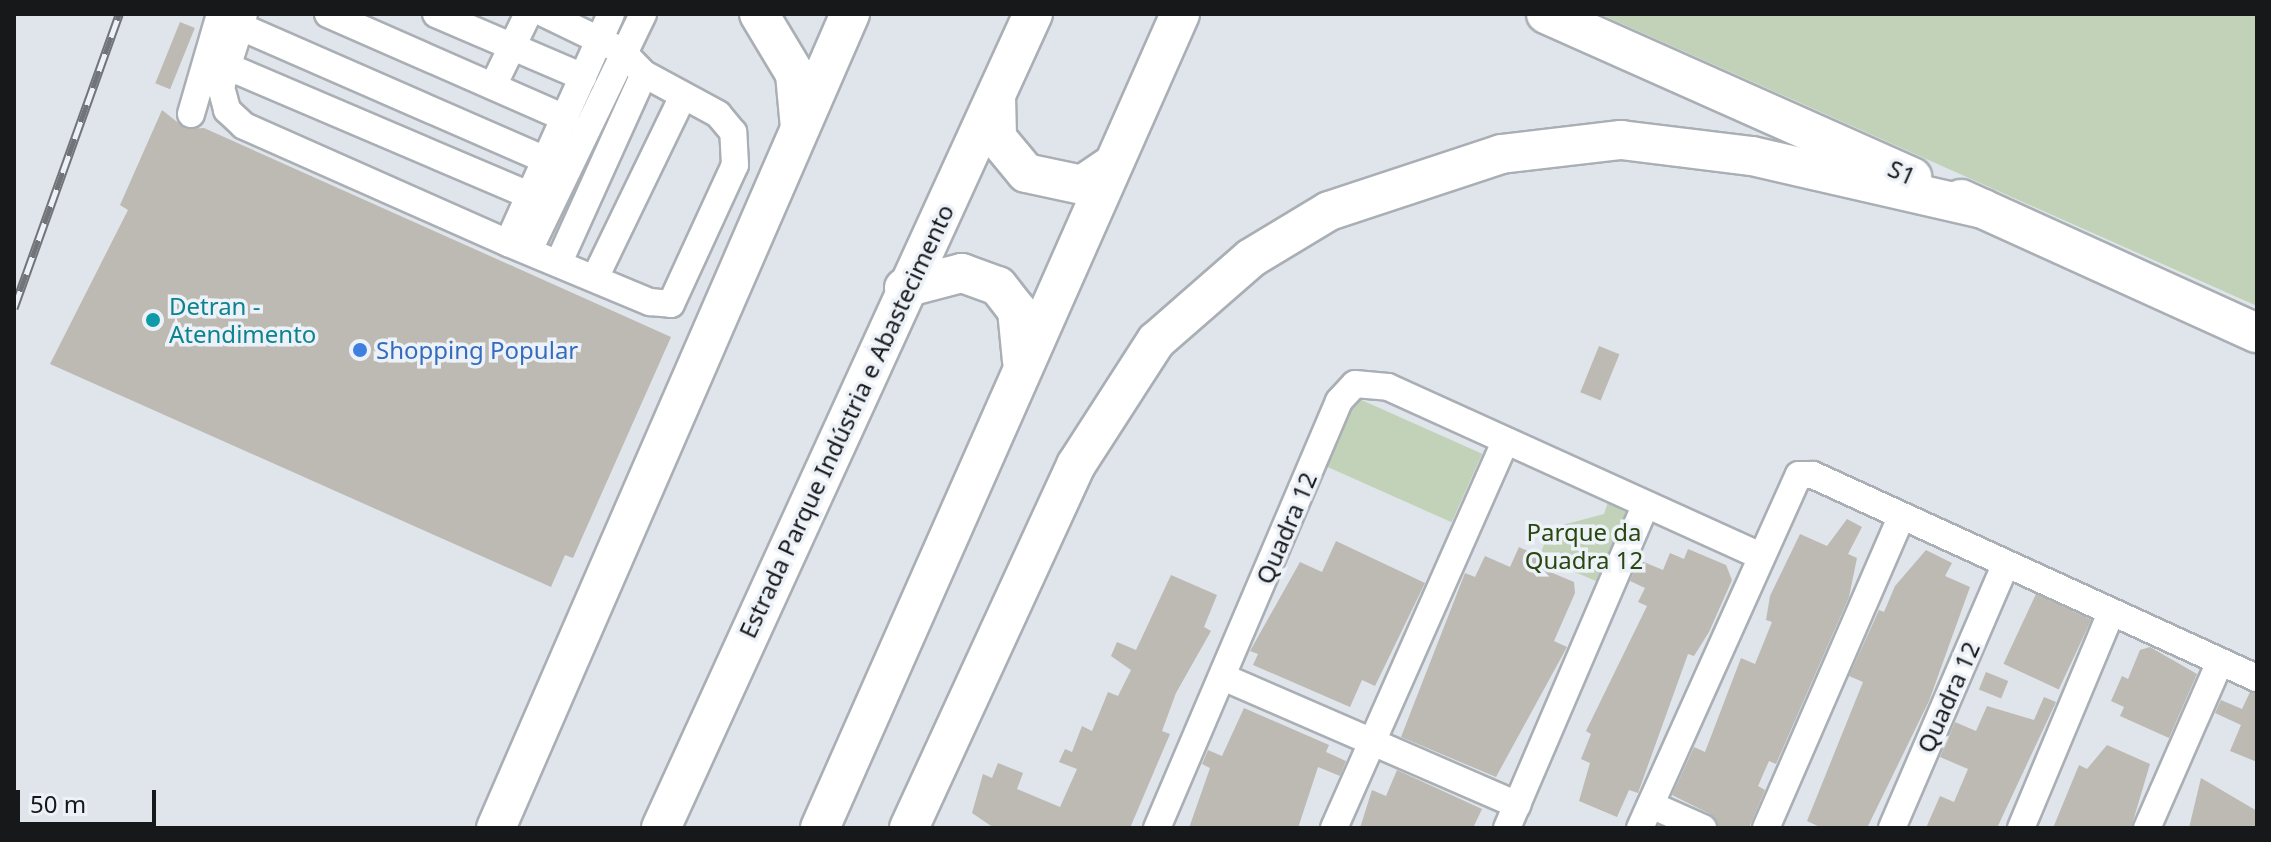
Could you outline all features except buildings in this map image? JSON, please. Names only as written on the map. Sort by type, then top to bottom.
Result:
[{"type":"highway","points":[[759,14],[795,74],[800,136]]},
{"type":"highway","points":[[496,828],[800,136],[850,14]]},
{"type":"highway","name":"Estrada Parque Indústria e Abastecimento","points":[[661,828],[904,288],[1033,14]]},
{"type":"highway","points":[[820,828],[1180,14]]},
{"type":"highway","name":"S1","points":[[1546,14],[2257,333]]},
{"type":"highway","points":[[996,93],[997,138],[1026,173],[1082,185],[1113,164]]},
{"type":"highway","points":[[909,828],[1076,465],[1156,341],[1251,258],[1329,211],[1501,154],[1621,140],[1752,156],[1984,209]]},
{"type":"highway","points":[[904,288],[962,273],[998,286],[1021,324],[1022,368]]},
{"type":"highway","points":[[839,828],[874,710]]},
{"type":"street","points":[[328,14],[565,118]]},
{"type":"street","points":[[436,14],[583,77]]},
{"type":"street","points":[[493,86],[528,14]]},
{"type":"street","points":[[518,246],[606,35],[611,14]]},
{"type":"street","points":[[518,246],[529,195],[583,77],[606,35],[643,14]]},
{"type":"street","points":[[234,18],[224,65],[222,100],[244,126],[518,246],[595,278],[671,304],[713,226],[735,165],[735,141],[728,122],[644,74],[606,35],[554,18]]},
{"type":"street","points":[[191,114],[234,18]]},
{"type":"street","points":[[234,18],[546,160]]},
{"type":"street","points":[[224,65],[529,195]]},
{"type":"street","points":[[559,262],[644,74]]},
{"type":"street","points":[[595,278],[683,96]]},
{"type":"street","name":"Quadra 12","points":[[1157,828],[1345,391],[1366,381],[1388,387],[1505,443],[1759,555]]},
{"type":"street","points":[[1334,828],[1505,443]]},
{"type":"street","points":[[1703,828],[1645,817],[1788,485],[1813,475],[2005,566],[2257,678]]},
{"type":"street","points":[[1223,677],[1370,742],[1512,817],[1645,506]]},
{"type":"street","points":[[1766,828],[1901,518]]},
{"type":"street","name":"Quadra 12","points":[[1892,828],[2005,566]]},
{"type":"street","points":[[2021,828],[2111,613]]},
{"type":"street","points":[[2147,828],[2220,662]]},
{"type":"green space","points":[[1600,14],[2257,14],[2257,306]]},
{"type":"green space","points":[[1357,398],[1482,454],[1452,522],[1326,467]]},
{"type":"green space","name":"Parque da Quadra 12","points":[[1608,502],[1627,513],[1596,581],[1539,557],[1551,528],[1604,514]]},
{"type":"railway","points":[[14,308],[119,14]]},
{"type":"place","name":"Detran - Atendimento","points":[[153,320]]},
{"type":"place","name":"Shopping Popular","points":[[360,350]]}]
